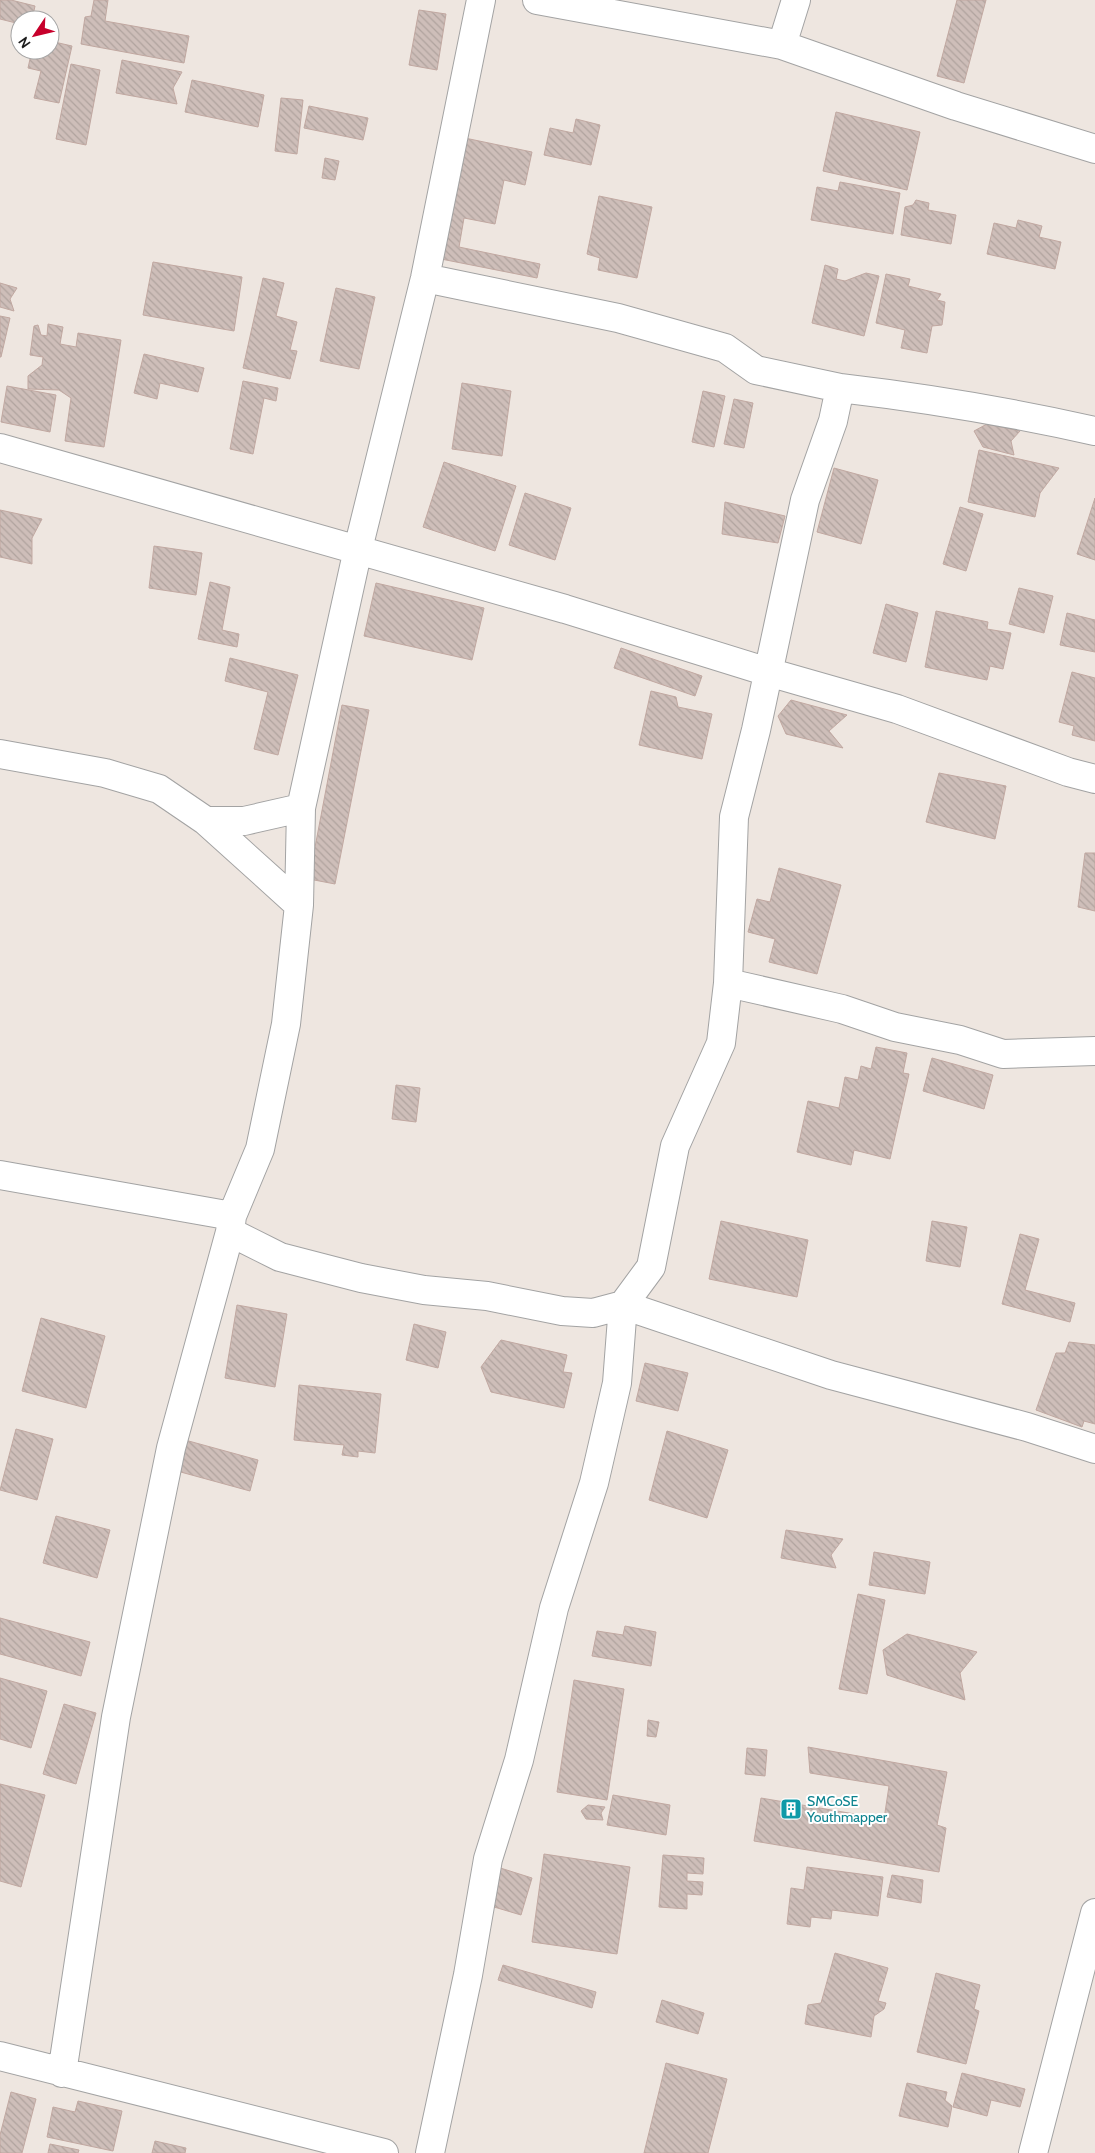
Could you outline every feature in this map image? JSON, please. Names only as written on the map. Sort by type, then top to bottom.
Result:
[{"type":"street","points":[[62,2073],[118,1708],[171,1448],[231,1224],[260,1149],[286,1024],[299,905],[301,808],[358,550],[425,278],[481,0]]},
{"type":"street","points":[[537,0],[782,45],[956,106],[1095,149]]},
{"type":"street","points":[[782,45],[796,0]]},
{"type":"street","points":[[425,278],[618,318],[726,348],[756,370],[840,388],[924,398],[1002,411],[1095,431]]},
{"type":"street","points":[[430,2153],[468,1975],[488,1859],[519,1760],[554,1608],[596,1474],[617,1383],[623,1305],[651,1267],[675,1146],[721,1044],[728,983],[734,817],[805,500],[833,421],[840,388]]},
{"type":"street","points":[[0,448],[565,608],[768,672],[897,709],[1068,772],[1095,779]]},
{"type":"street","points":[[0,754],[105,773],[159,789],[206,821],[299,905]]},
{"type":"street","points":[[206,821],[244,821],[301,808]]},
{"type":"street","points":[[728,983],[842,1009],[894,1027],[960,1040],[1003,1054],[1095,1050]]},
{"type":"street","points":[[0,1175],[231,1224],[280,1256],[361,1278],[424,1290],[487,1296],[562,1311],[593,1313],[623,1305],[831,1375],[1027,1427],[1095,1449]]},
{"type":"street","points":[[1033,2153],[1095,1913]]},
{"type":"street","points":[[0,2056],[384,2153]]},
{"type":"building","points":[[0,0],[11,0],[35,6],[34,10],[10,10],[10,22],[0,19]]},
{"type":"building","points":[[94,0],[108,0],[105,21],[189,36],[184,63],[81,44],[85,17],[91,16]]},
{"type":"building","points":[[957,0],[986,0],[964,83],[937,76]]},
{"type":"building","points":[[419,10],[446,14],[437,70],[409,65]]},
{"type":"building","points":[[60,43],[72,46],[59,103],[34,98],[41,71],[28,68],[30,60],[60,60]]},
{"type":"building","points":[[122,60],[182,72],[173,88],[177,104],[116,93]]},
{"type":"building","points":[[71,64],[100,70],[86,145],[56,139]]},
{"type":"building","points":[[192,80],[264,95],[258,127],[185,112]]},
{"type":"building","points":[[281,98],[303,100],[297,154],[275,151]]},
{"type":"building","points":[[309,106],[368,118],[363,140],[304,128]]},
{"type":"building","points":[[836,112],[920,132],[907,190],[823,171]]},
{"type":"building","points":[[576,119],[600,125],[591,165],[544,155],[550,128],[573,133]]},
{"type":"building","points":[[460,137],[532,152],[525,185],[504,180],[495,224],[464,218],[459,247],[540,264],[537,278],[436,258]]},
{"type":"building","points":[[325,158],[339,161],[335,180],[322,178]]},
{"type":"building","points":[[840,182],[900,193],[893,234],[811,220],[817,187],[838,191]]},
{"type":"building","points":[[599,196],[652,207],[637,278],[598,270],[600,258],[587,254]]},
{"type":"building","points":[[916,200],[929,203],[928,210],[956,215],[951,244],[901,235],[905,207],[913,205]]},
{"type":"building","points":[[1018,220],[1042,226],[1039,237],[1061,242],[1055,269],[987,254],[994,223],[1016,228]]},
{"type":"building","points":[[153,262],[242,277],[234,331],[143,315]]},
{"type":"building","points":[[825,265],[838,269],[836,279],[845,281],[866,273],[879,276],[864,336],[812,323]]},
{"type":"building","points":[[886,274],[910,279],[908,286],[941,294],[937,300],[945,302],[942,325],[932,326],[927,353],[901,348],[905,330],[876,323]]},
{"type":"building","points":[[263,278],[284,283],[276,316],[297,322],[290,350],[297,351],[290,379],[243,368]]},
{"type":"building","points":[[0,283],[17,288],[10,299],[14,311],[0,307]]},
{"type":"building","points":[[336,288],[375,297],[359,369],[320,361]]},
{"type":"building","points":[[0,316],[10,318],[1,357],[0,357]]},
{"type":"building","points":[[48,324],[63,327],[60,344],[76,347],[78,333],[121,340],[104,447],[65,441],[71,398],[59,390],[28,389],[28,376],[42,365],[43,357],[30,355],[34,326],[38,325],[41,335],[47,336]]},
{"type":"building","points":[[144,354],[204,368],[198,392],[160,383],[157,399],[134,393]]},
{"type":"building","points":[[243,381],[278,388],[276,401],[264,398],[253,454],[230,449]]},
{"type":"building","points":[[462,383],[511,391],[502,456],[452,449]]},
{"type":"building","points":[[7,386],[56,395],[50,432],[1,422]]},
{"type":"building","points":[[703,391],[725,396],[714,447],[692,442]]},
{"type":"building","points":[[734,399],[753,403],[744,448],[724,444]]},
{"type":"building","points":[[987,424],[1020,431],[1011,441],[1014,455],[983,447],[974,431]]},
{"type":"building","points":[[979,450],[1059,468],[1040,493],[1035,517],[968,502]]},
{"type":"building","points":[[444,462],[516,486],[495,551],[423,527]]},
{"type":"building","points":[[834,468],[878,480],[861,544],[817,532]]},
{"type":"building","points":[[525,493],[571,508],[555,560],[509,545]]},
{"type":"building","points":[[1095,498],[1095,560],[1077,554]]},
{"type":"building","points":[[725,502],[785,516],[778,543],[722,534]]},
{"type":"building","points":[[960,507],[983,514],[966,571],[943,564]]},
{"type":"building","points":[[0,510],[42,519],[32,538],[32,564],[0,557]]},
{"type":"building","points":[[154,546],[202,553],[196,595],[149,588]]},
{"type":"building","points":[[210,582],[230,587],[222,630],[239,634],[237,647],[198,639]]},
{"type":"building","points":[[376,583],[484,608],[472,660],[364,636]]},
{"type":"building","points":[[1019,588],[1053,596],[1044,633],[1009,624]]},
{"type":"building","points":[[886,604],[918,613],[906,662],[873,653]]},
{"type":"building","points":[[936,611],[988,622],[987,629],[1011,633],[1003,669],[990,666],[987,680],[925,667]]},
{"type":"building","points":[[1067,613],[1095,620],[1095,652],[1060,645]]},
{"type":"building","points":[[621,648],[702,676],[695,696],[614,668]]},
{"type":"building","points":[[230,658],[298,675],[278,755],[254,749],[268,692],[225,681]]},
{"type":"building","points":[[1072,672],[1095,678],[1095,741],[1072,735],[1074,726],[1059,722]]},
{"type":"building","points":[[651,691],[676,697],[678,707],[712,714],[702,759],[639,745]]},
{"type":"building","points":[[791,700],[847,715],[829,731],[843,748],[786,734],[778,716]]},
{"type":"building","points":[[342,705],[369,710],[335,884],[309,879]]},
{"type":"building","points":[[939,773],[1006,786],[995,839],[926,822]]},
{"type":"building","points":[[1085,853],[1095,853],[1095,911],[1078,907]]},
{"type":"building","points":[[779,868],[841,885],[817,974],[769,962],[775,939],[748,932],[757,899],[770,902]]},
{"type":"building","points":[[876,1047],[907,1053],[903,1073],[909,1074],[890,1159],[854,1150],[851,1165],[797,1152],[808,1101],[839,1108],[845,1077],[858,1080],[861,1066],[871,1069]]},
{"type":"building","points":[[932,1058],[993,1075],[984,1109],[923,1091]]},
{"type":"building","points":[[396,1085],[420,1088],[416,1122],[392,1119]]},
{"type":"building","points":[[721,1221],[808,1240],[797,1297],[709,1279]]},
{"type":"building","points":[[932,1221],[967,1227],[960,1267],[926,1261]]},
{"type":"building","points":[[1020,1234],[1039,1239],[1025,1290],[1075,1303],[1070,1322],[1002,1304]]},
{"type":"building","points":[[237,1305],[287,1314],[275,1387],[225,1378]]},
{"type":"building","points":[[41,1318],[105,1336],[86,1408],[22,1391]]},
{"type":"building","points":[[414,1324],[446,1332],[438,1368],[406,1360]]},
{"type":"building","points":[[501,1340],[567,1355],[563,1372],[572,1373],[564,1408],[491,1392],[481,1367]]},
{"type":"building","points":[[1069,1342],[1095,1345],[1095,1424],[1084,1421],[1082,1427],[1036,1410],[1056,1353],[1065,1353]]},
{"type":"building","points":[[645,1363],[688,1373],[678,1411],[636,1401]]},
{"type":"building","points":[[299,1385],[381,1394],[375,1453],[358,1451],[358,1457],[342,1455],[344,1445],[294,1440]]},
{"type":"building","points":[[16,1429],[53,1439],[37,1500],[0,1490]]},
{"type":"building","points":[[667,1431],[728,1450],[707,1518],[649,1500]]},
{"type":"building","points":[[185,1440],[258,1460],[250,1491],[177,1471]]},
{"type":"building","points":[[56,1516],[110,1530],[97,1578],[43,1563]]},
{"type":"building","points":[[786,1530],[843,1539],[831,1555],[836,1568],[781,1558]]},
{"type":"building","points":[[874,1552],[930,1562],[925,1594],[869,1585]]},
{"type":"building","points":[[858,1594],[885,1600],[867,1694],[839,1689]]},
{"type":"building","points":[[0,1618],[90,1642],[81,1676],[0,1654]]},
{"type":"building","points":[[625,1626],[656,1632],[651,1666],[592,1656],[597,1631],[623,1635]]},
{"type":"building","points":[[907,1634],[977,1652],[960,1673],[965,1700],[887,1675],[883,1650]]},
{"type":"building","points":[[0,1678],[47,1691],[31,1748],[0,1739]]},
{"type":"building","points":[[574,1680],[624,1689],[607,1800],[557,1792]]},
{"type":"building","points":[[64,1704],[96,1713],[76,1784],[43,1774]]},
{"type":"building","points":[[648,1720],[659,1722],[656,1737],[647,1736]]},
{"type":"building","name":"SMCoSE Youthmapper","points":[[808,1747],[947,1772],[937,1825],[946,1828],[939,1872],[754,1841],[761,1798],[884,1819],[889,1786],[810,1773]]},
{"type":"building","points":[[747,1748],[767,1750],[765,1776],[745,1774]]},
{"type":"building","points":[[0,1784],[45,1795],[21,1887],[0,1881]]},
{"type":"building","points":[[613,1795],[670,1805],[666,1835],[607,1825]]},
{"type":"building","points":[[588,1805],[605,1807],[601,1813],[603,1820],[586,1819],[581,1811]]},
{"type":"building","points":[[544,1854],[630,1867],[617,1954],[532,1942]]},
{"type":"building","points":[[663,1855],[704,1858],[703,1874],[687,1873],[687,1881],[703,1882],[702,1895],[687,1894],[687,1909],[659,1907]]},
{"type":"building","points":[[494,1866],[532,1878],[521,1915],[484,1904]]},
{"type":"building","points":[[807,1867],[883,1877],[878,1916],[832,1910],[831,1919],[811,1917],[810,1927],[787,1924],[791,1888],[804,1890]]},
{"type":"building","points":[[892,1875],[923,1880],[921,1903],[887,1897]]},
{"type":"building","points":[[835,1953],[888,1968],[878,2001],[886,2003],[884,2009],[874,2016],[871,2037],[805,2024],[808,2005],[821,2003]]},
{"type":"building","points":[[503,1965],[596,1992],[592,2008],[498,1980]]},
{"type":"building","points":[[936,1973],[980,1985],[974,2009],[979,2011],[966,2064],[917,2052]]},
{"type":"building","points":[[662,2000],[704,2013],[698,2034],[656,2022]]},
{"type":"building","points":[[666,2063],[727,2079],[708,2153],[644,2153]]},
{"type":"building","points":[[962,2073],[1025,2089],[1020,2107],[991,2100],[987,2116],[953,2107]]},
{"type":"building","points":[[907,2083],[947,2092],[945,2100],[952,2106],[948,2127],[899,2116]]},
{"type":"building","points":[[11,2092],[36,2099],[22,2153],[0,2153],[0,2135]]},
{"type":"building","points":[[78,2101],[122,2111],[113,2151],[47,2137],[53,2107],[75,2112]]},
{"type":"building","points":[[155,2141],[186,2148],[185,2153],[152,2153]]},
{"type":"building","points":[[50,2144],[79,2150],[78,2153],[48,2153]]},
{"type":"place","name":"SMCoSE Youthmapper","points":[[791,1809]]}]
